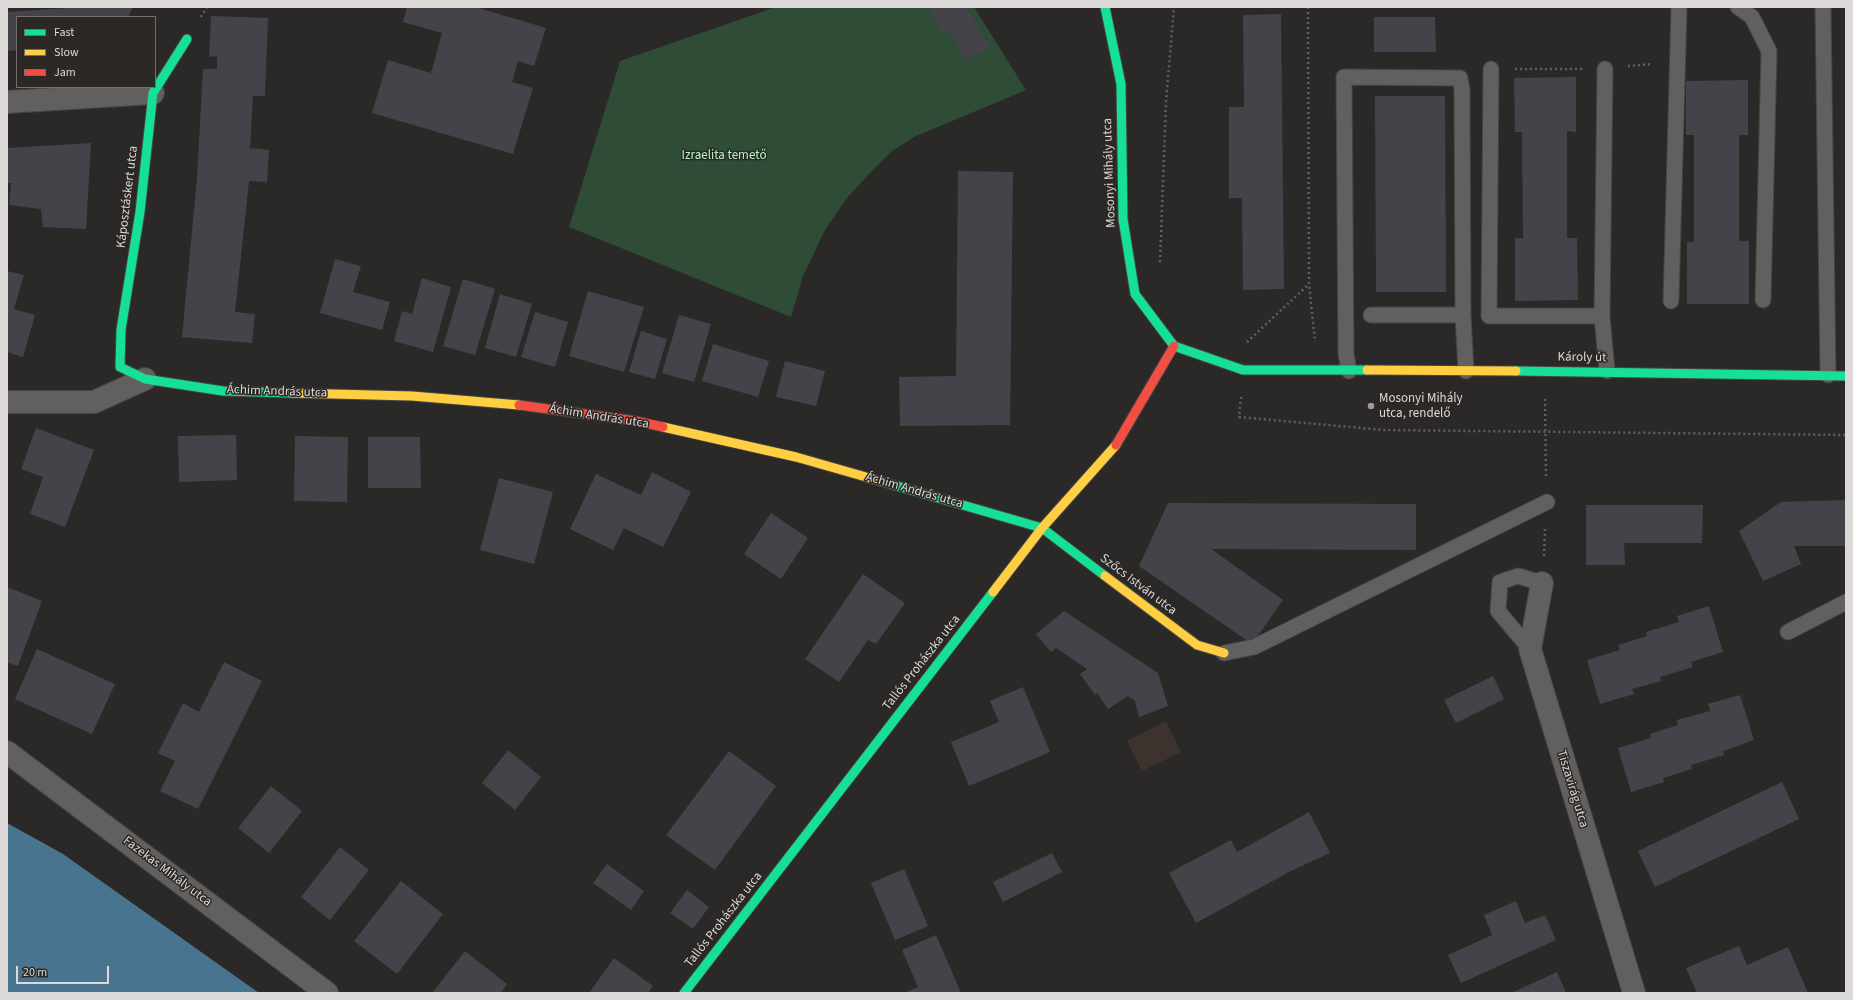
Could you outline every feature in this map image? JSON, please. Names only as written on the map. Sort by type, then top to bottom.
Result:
[{"type":"street","name":"Mosonyi Mihály utca","points":[[1105,7],[1121,84],[1123,219],[1135,294],[1174,346]]},
{"type":"street","name":"Káposztáskert utca","points":[[120,367],[121,330],[140,212],[154,93],[187,39]]},
{"type":"street","points":[[7,102],[154,93]]},
{"type":"street","points":[[1174,346],[1243,370],[1318,372]]},
{"type":"street","name":"Tallós Prohászka utca","points":[[684,993],[1042,528],[1116,445],[1174,346]]},
{"type":"street","name":"Áchim András utca","points":[[120,367],[145,379],[223,391],[412,396],[541,407],[636,422],[796,457],[1042,528]]},
{"type":"street","name":"Károly út","points":[[1318,372],[1607,371],[1846,376]]},
{"type":"street","points":[[7,402],[94,402],[145,379]]},
{"type":"street","name":"Szőcs István utca","points":[[1042,528],[1197,645],[1224,653]]},
{"type":"street","name":"Tiszavirág utca","points":[[1542,583],[1530,648],[1634,993]]},
{"type":"street","name":"Fazekas Mihály utca","points":[[7,752],[327,993]]},
{"type":"lane","points":[[1671,301],[1679,7]]},
{"type":"lane","points":[[1738,7],[1752,17],[1769,51],[1763,300]]},
{"type":"lane","points":[[1823,7],[1828,375]]},
{"type":"lane","points":[[1605,68],[1602,316],[1607,371]]},
{"type":"lane","points":[[1491,69],[1489,316],[1602,316]]},
{"type":"lane","points":[[1349,371],[1346,354],[1344,77],[1460,78],[1462,90],[1463,315],[1466,371]]},
{"type":"lane","points":[[1371,315],[1463,315]]},
{"type":"lane","points":[[1224,653],[1254,647],[1546,502]]},
{"type":"lane","points":[[1530,648],[1498,611],[1500,582],[1518,576],[1542,583]]},
{"type":"lane","points":[[1788,632],[1846,602]]},
{"type":"path","points":[[1159,268],[1166,102],[1174,7]]},
{"type":"path","points":[[1308,7],[1309,283],[1318,372]]},
{"type":"path","points":[[1491,69],[1605,68],[1678,61]]},
{"type":"path","points":[[1309,283],[1245,344],[1239,416],[1383,430],[1846,435]]},
{"type":"shaded area","points":[[1166,721],[1181,752],[1142,771],[1127,741]]},
{"type":"green space","name":"Izraelita temető","points":[[776,7],[974,7],[1026,90],[914,137],[892,151],[847,198],[825,230],[803,276],[791,317],[569,227],[620,61]]},
{"type":"water","points":[[7,823],[63,854],[259,993],[7,993]]},
{"type":"building","points":[[84,7],[133,7],[128,16],[16,16],[16,50],[7,51],[7,12]]},
{"type":"building","points":[[407,7],[475,7],[546,28],[534,66],[518,61],[512,82],[533,88],[513,154],[372,113],[388,60],[431,73],[442,33],[403,22]]},
{"type":"building","points":[[928,7],[966,7],[990,48],[966,61],[948,29],[942,32]]},
{"type":"building","points":[[1281,14],[1284,289],[1243,290],[1242,198],[1229,198],[1229,107],[1244,107],[1243,15]]},
{"type":"building","points":[[211,16],[268,18],[265,96],[253,96],[250,148],[269,150],[267,182],[249,181],[235,312],[255,314],[252,343],[182,337],[197,178],[203,69],[217,69],[217,56],[209,57]]},
{"type":"building","points":[[1374,17],[1435,17],[1436,52],[1374,52]]},
{"type":"building","points":[[1576,77],[1576,132],[1567,131],[1567,238],[1577,238],[1578,300],[1515,301],[1515,238],[1523,238],[1522,132],[1515,132],[1514,78]]},
{"type":"building","points":[[1748,80],[1748,135],[1739,135],[1739,241],[1749,241],[1749,304],[1687,304],[1687,242],[1694,242],[1694,135],[1686,135],[1686,81]]},
{"type":"building","points":[[1375,96],[1445,96],[1446,292],[1376,292]]},
{"type":"building","points":[[91,143],[86,229],[43,227],[41,209],[9,205],[11,183],[7,183],[7,148]]},
{"type":"building","points":[[958,171],[1013,172],[1010,425],[900,426],[899,377],[956,376]]},
{"type":"building","points":[[335,259],[361,266],[353,292],[390,302],[382,330],[320,313]]},
{"type":"building","points":[[7,271],[24,275],[14,309],[35,315],[23,357],[7,352]]},
{"type":"building","points":[[422,278],[451,287],[433,352],[394,341],[402,311],[412,314]]},
{"type":"building","points":[[463,279],[495,289],[475,355],[443,346]]},
{"type":"building","points":[[588,291],[644,307],[624,372],[569,356]]},
{"type":"building","points":[[500,294],[532,304],[516,357],[485,348]]},
{"type":"building","points":[[535,312],[568,322],[555,367],[521,357]]},
{"type":"building","points":[[679,315],[711,324],[694,382],[662,373]]},
{"type":"building","points":[[641,331],[667,339],[655,379],[629,372]]},
{"type":"building","points":[[713,344],[769,361],[758,397],[702,381]]},
{"type":"building","points":[[785,361],[825,371],[816,406],[776,397]]},
{"type":"building","points":[[36,428],[94,450],[65,527],[30,514],[43,477],[21,469]]},
{"type":"building","points":[[236,435],[237,480],[179,482],[178,436]]},
{"type":"building","points":[[295,436],[348,437],[347,502],[294,501]]},
{"type":"building","points":[[368,437],[420,437],[421,488],[368,488]]},
{"type":"building","points":[[652,472],[691,492],[663,547],[624,528],[613,550],[570,529],[596,474],[641,495]]},
{"type":"building","points":[[499,478],[553,492],[534,564],[480,550]]},
{"type":"building","points":[[1846,500],[1846,546],[1794,546],[1801,564],[1763,581],[1739,531],[1781,502]]},
{"type":"building","points":[[1168,503],[1416,504],[1416,550],[1211,549],[1283,600],[1252,644],[1139,566]]},
{"type":"building","points":[[1586,505],[1703,505],[1702,543],[1624,543],[1625,565],[1586,565]]},
{"type":"building","points":[[771,513],[808,538],[781,579],[744,554]]},
{"type":"building","points":[[863,574],[905,603],[876,644],[868,640],[839,682],[805,659]]},
{"type":"building","points":[[7,587],[42,601],[18,666],[7,662]]},
{"type":"building","points":[[1709,606],[1723,652],[1691,662],[1693,667],[1660,677],[1661,681],[1632,689],[1634,694],[1600,704],[1587,660],[1620,650],[1618,645],[1647,636],[1646,632],[1679,622],[1677,616]]},
{"type":"building","points":[[1064,611],[1158,673],[1168,706],[1139,717],[1135,701],[1128,696],[1108,709],[1097,693],[1095,695],[1080,674],[1087,669],[1056,648],[1051,652],[1036,634]]},
{"type":"building","points":[[37,649],[115,684],[92,734],[15,699]]},
{"type":"building","points":[[224,662],[262,681],[198,809],[160,791],[175,761],[158,753],[183,703],[199,712]]},
{"type":"building","points":[[1493,676],[1504,699],[1456,723],[1444,700]]},
{"type":"building","points":[[1023,687],[1050,752],[969,786],[951,742],[999,722],[990,701]]},
{"type":"building","points":[[1740,695],[1754,740],[1723,751],[1724,755],[1691,765],[1692,769],[1663,778],[1664,782],[1631,792],[1618,748],[1651,738],[1650,734],[1678,725],[1677,720],[1710,711],[1708,704]]},
{"type":"building","points":[[508,750],[541,777],[515,810],[482,783]]},
{"type":"building","points":[[729,751],[776,786],[715,870],[666,835]]},
{"type":"building","points":[[1782,782],[1799,819],[1655,887],[1638,851]]},
{"type":"building","points":[[271,786],[302,811],[269,853],[238,828]]},
{"type":"building","points":[[1309,812],[1330,853],[1291,871],[1196,923],[1169,873],[1231,840],[1237,852]]},
{"type":"building","points":[[340,847],[369,870],[330,920],[301,897]]},
{"type":"building","points":[[1052,853],[1062,872],[1003,902],[993,882]]},
{"type":"building","points":[[607,864],[644,891],[631,910],[593,883]]},
{"type":"building","points":[[904,869],[928,926],[895,940],[871,883]]},
{"type":"building","points":[[401,881],[443,914],[397,974],[354,941]]},
{"type":"building","points":[[687,890],[709,907],[693,929],[670,913]]},
{"type":"building","points":[[1516,901],[1525,923],[1545,915],[1556,940],[1461,983],[1448,955],[1492,935],[1484,915]]},
{"type":"building","points":[[936,935],[961,993],[904,993],[918,987],[902,950]]},
{"type":"building","points":[[1739,946],[1747,965],[1788,947],[1808,993],[1697,993],[1686,968]]},
{"type":"building","points":[[465,951],[507,984],[501,993],[432,993]]},
{"type":"building","points":[[614,958],[653,986],[648,993],[589,993]]},
{"type":"building","points":[[1557,972],[1566,993],[1511,993]]},
{"type":"traffic: fast","points":[[1105,7],[1121,84],[1123,219],[1135,294],[1174,346],[1243,370],[1367,370]]},
{"type":"traffic: fast","points":[[187,39],[153,93],[140,212],[121,330],[120,367],[145,379],[223,391],[292,393]]},
{"type":"traffic: fast","points":[[1516,371],[1846,376]]},
{"type":"traffic: fast","points":[[880,481],[1042,528],[1105,576]]},
{"type":"traffic: fast","points":[[684,993],[993,592]]},
{"type":"traffic: slow","points":[[1367,370],[1516,371]]},
{"type":"traffic: slow","points":[[292,393],[412,396],[519,405]]},
{"type":"traffic: slow","points":[[663,427],[796,457],[880,481]]},
{"type":"traffic: slow","points":[[993,592],[1042,528],[1116,445]]},
{"type":"traffic: slow","points":[[1105,576],[1197,645],[1224,653]]},
{"type":"traffic: jam","points":[[1116,445],[1174,346]]},
{"type":"traffic: jam","points":[[519,405],[636,421],[663,427]]},
{"type":"place","name":"Mosonyi Mihály utca, rendelő","points":[[1371,406]]}]
